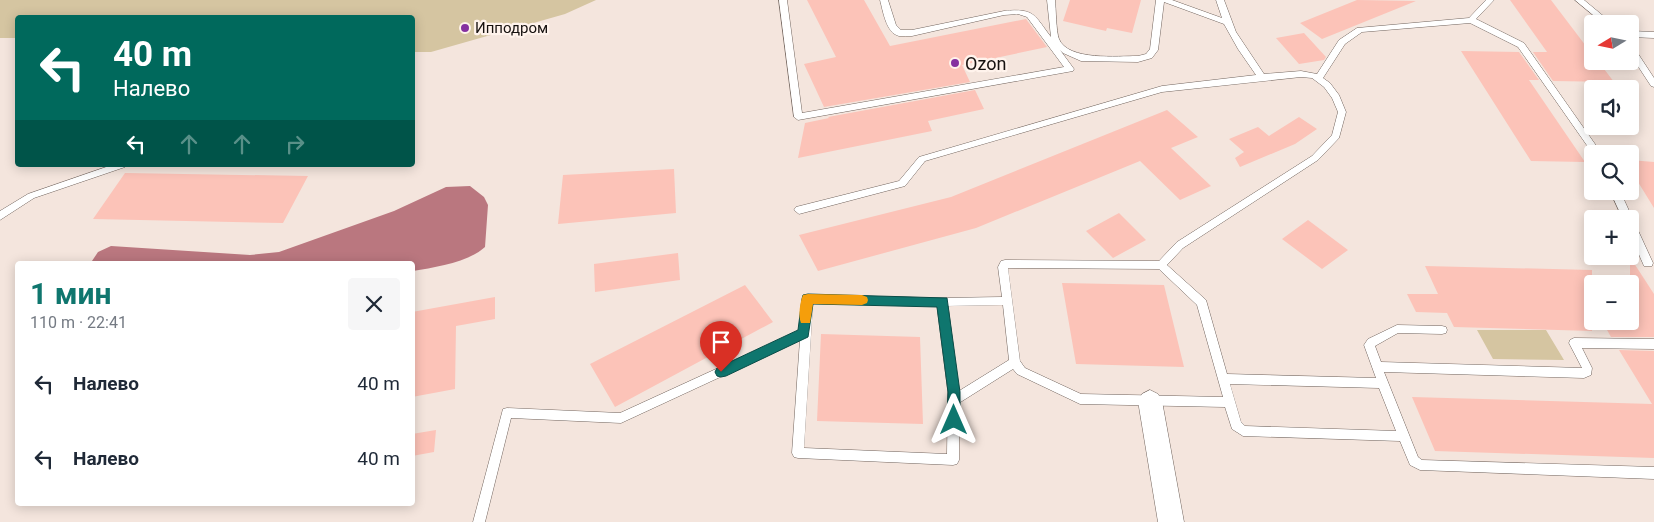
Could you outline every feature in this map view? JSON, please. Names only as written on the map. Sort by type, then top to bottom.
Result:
[{"type":"street","points":[[1150,400],[1171,522]]},
{"type":"lane","points":[[783,0],[798,117],[1070,69],[1030,15],[1018,12],[1004,13],[912,33],[899,33],[892,26],[884,0]]},
{"type":"lane","points":[[1051,0],[1055,40],[1066,52],[1080,58],[1138,59],[1149,56],[1154,50],[1160,0]]},
{"type":"lane","points":[[1165,0],[1225,22]]},
{"type":"lane","points":[[1220,0],[1225,22],[1235,40],[1262,77]]},
{"type":"lane","points":[[1471,20],[1490,0]]},
{"type":"lane","points":[[1579,0],[1598,15]]},
{"type":"lane","points":[[1318,79],[1342,42],[1360,30],[1471,20],[1521,46],[1592,145]]},
{"type":"lane","points":[[1639,34],[1654,35]]},
{"type":"lane","points":[[1639,62],[1654,84]]},
{"type":"lane","points":[[799,210],[902,184],[922,159],[1162,89],[1301,74],[1318,79],[1327,85],[1336,97],[1342,112],[1336,136],[1315,158],[1180,245],[1161,266]]},
{"type":"lane","points":[[0,216],[31,196],[116,167]]},
{"type":"lane","points":[[1639,243],[1648,263]]},
{"type":"lane","points":[[1230,402],[1080,399],[1022,371],[1015,362],[1003,268],[1005,264],[1161,266],[1202,303],[1230,402],[1236,425],[1243,431],[1404,436]]},
{"type":"lane","points":[[942,302],[954,400],[954,460],[798,453],[804,333],[808,299],[942,302],[1008,301]]},
{"type":"lane","points":[[1442,330],[1397,329],[1369,345],[1414,461],[1420,465],[1654,473]]},
{"type":"lane","points":[[479,522],[507,413],[621,418],[804,333]]},
{"type":"lane","points":[[1377,367],[1584,373],[1587,372],[1587,368],[1574,345],[1576,342],[1654,344]]},
{"type":"lane","points":[[954,400],[1015,362]]},
{"type":"lane","points":[[1223,378],[1383,384]]},
{"type":"shaded area","name":"Ипподром","points":[[0,0],[596,0],[565,14],[431,52],[415,52],[415,15],[15,15],[15,38],[0,38]]},
{"type":"shaded area","points":[[470,186],[484,197],[488,205],[485,247],[460,261],[441,266],[415,271],[415,261],[92,261],[98,252],[111,246],[250,255],[279,252],[394,211],[446,187]]},
{"type":"shaded area","points":[[1477,330],[1546,330],[1564,360],[1493,359]]},
{"type":"building","points":[[807,0],[864,0],[890,46],[1026,19],[1047,47],[962,65],[970,82],[824,107],[804,64],[836,57]]},
{"type":"building","points":[[1070,0],[1141,0],[1132,33],[1107,28],[1106,31],[1063,21]]},
{"type":"building","points":[[1357,0],[1416,1],[1322,39],[1300,23]]},
{"type":"building","points":[[1510,0],[1551,0],[1584,43],[1584,70],[1605,70],[1612,80],[1553,81],[1533,52],[1547,52]]},
{"type":"building","points":[[1304,33],[1326,57],[1324,60],[1299,64],[1276,38]]},
{"type":"building","points":[[1461,51],[1519,52],[1539,80],[1529,80],[1584,162],[1531,161]]},
{"type":"building","points":[[975,90],[984,109],[928,121],[932,131],[798,158],[805,123],[828,117]]},
{"type":"building","points":[[1167,110],[1198,137],[1171,148],[1211,186],[1180,200],[1140,161],[976,228],[818,271],[799,235],[951,197]]},
{"type":"building","points":[[1299,117],[1317,129],[1295,144],[1240,167],[1235,158],[1244,152],[1229,139],[1258,127],[1269,136]]},
{"type":"building","points":[[1639,161],[1654,162],[1654,208],[1639,184]]},
{"type":"building","points":[[674,169],[676,213],[558,224],[563,175]]},
{"type":"building","points":[[125,173],[308,176],[283,223],[93,219]]},
{"type":"building","points":[[1119,213],[1146,240],[1113,258],[1086,231]]},
{"type":"building","points":[[1308,220],[1348,250],[1322,269],[1282,239]]},
{"type":"building","points":[[678,253],[680,280],[595,292],[594,264]]},
{"type":"building","points":[[1630,265],[1635,265],[1654,294],[1654,337],[1611,337],[1607,330],[1639,330],[1639,275],[1630,275]]},
{"type":"building","points":[[1425,266],[1592,270],[1592,275],[1584,275],[1584,330],[1592,331],[1454,327],[1447,313],[1416,312],[1407,294],[1438,294]]},
{"type":"building","points":[[1062,283],[1164,285],[1184,367],[1076,364]]},
{"type":"building","points":[[745,285],[773,322],[615,407],[590,364]]},
{"type":"building","points":[[495,297],[495,319],[456,326],[455,389],[415,396],[415,311]]},
{"type":"building","points":[[821,334],[920,337],[923,424],[817,421]]},
{"type":"building","points":[[1619,350],[1654,351],[1654,458],[1435,451],[1412,397],[1652,404]]},
{"type":"building","points":[[436,430],[434,452],[415,455],[415,434]]},
{"type":"slow traffic","points":[[805,320],[808,299],[862,300]]},
{"type":"place","name":"Ипподром","points":[[465,28]]},
{"type":"place","name":"Ozon","points":[[955,63]]},
{"type":"route","points":[[721,372],[804,333],[808,299],[942,302],[954,392],[954,420]]}]
